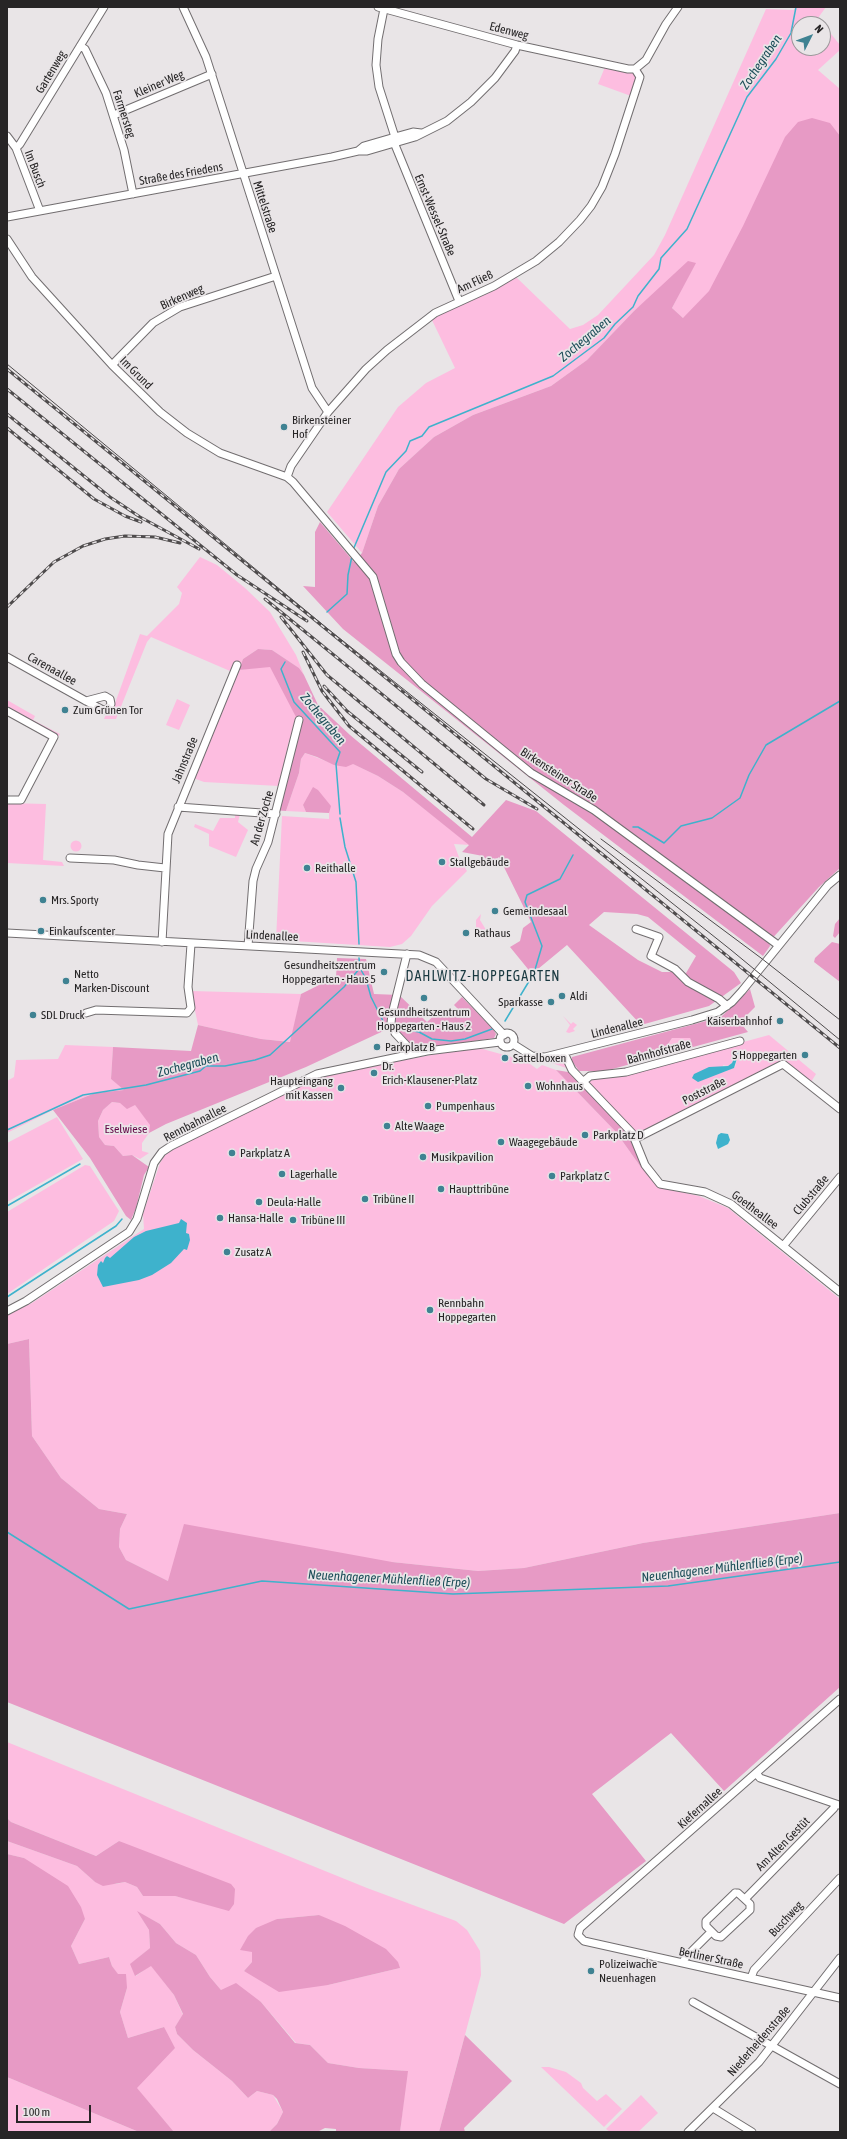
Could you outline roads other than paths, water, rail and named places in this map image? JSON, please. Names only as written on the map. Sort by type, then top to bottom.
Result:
[{"type":"street","name":"Gartenweg","points":[[16,148],[20,144],[104,7]]},
{"type":"street","name":"Mittelstraße","points":[[183,7],[202,46],[212,74],[312,388],[328,412]]},
{"type":"street","points":[[635,69],[646,60],[666,24],[678,7]]},
{"type":"street","name":"Edenweg","points":[[381,8],[517,45],[628,69],[635,69]]},
{"type":"street","name":"Ernst-Wessel-Straße","points":[[381,8],[376,66],[379,87],[393,139],[459,301]]},
{"type":"street","name":"Straße des Friedens","points":[[7,217],[243,174],[358,151],[367,152],[393,139],[421,133],[447,121],[471,102],[498,74],[517,45]]},
{"type":"street","name":"Farmersteg","points":[[80,46],[85,49],[100,79],[114,115],[124,150],[133,194]]},
{"type":"street","name":"Am Fließ","points":[[286,477],[291,466],[328,412],[366,369],[430,316],[459,301],[494,286],[536,261],[559,242],[591,206],[602,187],[615,154],[640,77],[635,69]]},
{"type":"street","name":"Kleiner Weg","points":[[114,115],[212,74]]},
{"type":"street","name":"Im Busch","points":[[7,136],[16,148],[40,211]]},
{"type":"street","name":"Im Grund","points":[[7,239],[32,277],[112,365],[155,408],[200,441],[232,458],[286,477]]},
{"type":"street","name":"Birkenweg","points":[[112,365],[153,323],[180,307],[276,276]]},
{"type":"street","name":"Birkensteiner Straße","points":[[286,477],[299,488],[358,557],[373,577],[396,654],[401,662],[422,684],[523,767],[594,810],[778,945]]},
{"type":"street","name":"Carenaallee","points":[[7,657],[86,701]]},
{"type":"street","name":"Jahnstraße","points":[[162,942],[168,834],[237,665]]},
{"type":"street","points":[[7,711],[53,736],[54,738],[21,800],[7,800]]},
{"type":"street","name":"An der Zoche","points":[[248,946],[253,881],[256,869],[268,842],[276,814],[299,720]]},
{"type":"street","points":[[178,807],[276,814]]},
{"type":"street","points":[[70,858],[114,860],[138,865],[165,868]]},
{"type":"street","name":"Lindenallee","points":[[7,934],[425,956],[436,962],[504,1034],[512,1036],[513,1044],[525,1053],[536,1057],[545,1057],[708,1016],[727,1006],[742,991],[828,885],[840,875]]},
{"type":"street","points":[[636,929],[659,937],[651,956],[675,969],[688,982],[719,999],[727,1006]]},
{"type":"street","points":[[86,1013],[96,1010],[187,1013],[191,1008],[188,987],[191,944]]},
{"type":"street","points":[[407,954],[391,1023],[395,1033],[409,1048],[412,1054]]},
{"type":"street","points":[[500,1042],[504,1034]]},
{"type":"street","name":"Bahnhofstraße","points":[[584,1081],[590,1076],[626,1072],[740,1041]]},
{"type":"street","name":"Lindenallee","points":[[500,1042],[505,1047],[513,1044]]},
{"type":"street","name":"Rennbahnallee","points":[[7,1310],[26,1301],[129,1232],[136,1219],[154,1163],[162,1152],[171,1146],[310,1077],[412,1054],[500,1042]]},
{"type":"street","name":"Goetheallee","points":[[564,1053],[572,1070],[632,1133],[645,1165],[660,1184],[695,1189],[715,1195],[732,1205],[840,1292]]},
{"type":"street","name":"Poststraße","points":[[635,1139],[783,1064],[840,1109]]},
{"type":"street","name":"Clubstraße","points":[[784,1246],[840,1178]]},
{"type":"street","name":"Kiefernallee","points":[[578,1936],[580,1928],[840,1699]]},
{"type":"street","points":[[756,1773],[760,1778],[838,1805]]},
{"type":"street","name":"Am Alten Gestüt","points":[[744,1899],[838,1805]]},
{"type":"street","name":"Buschweg","points":[[751,1978],[754,1970],[840,1878]]},
{"type":"street","points":[[735,1893],[738,1893],[750,1904],[750,1910],[721,1937],[716,1936],[711,1932],[706,1926],[706,1921],[735,1893]]},
{"type":"street","points":[[683,1963],[685,1958],[711,1932]]},
{"type":"street","name":"Berliner Straße","points":[[578,1936],[584,1941],[840,1998]]},
{"type":"street","name":"Niederheidenstraße","points":[[688,2132],[772,2046],[840,1958]]},
{"type":"street","points":[[693,2002],[840,2084]]},
{"type":"street","points":[[713,2108],[752,2132]]},
{"type":"water","points":[[737,1052],[739,1052],[734,1068],[698,1082],[692,1078],[694,1074],[709,1067],[728,1066],[732,1063]]},
{"type":"water","points":[[721,1133],[728,1134],[730,1140],[728,1144],[718,1149],[716,1143],[718,1135]]},
{"type":"water","points":[[181,1219],[187,1223],[186,1233],[189,1234],[190,1240],[187,1250],[184,1249],[171,1263],[152,1275],[139,1280],[103,1287],[97,1275],[98,1265],[101,1261],[103,1263],[107,1256],[110,1258],[134,1237],[146,1231],[179,1223]]},
{"type":"waterway","name":"Zochegraben","points":[[353,550],[386,472],[406,451],[410,441],[422,436],[429,427],[553,376],[604,338],[615,324],[633,307],[638,296],[659,269],[661,258],[687,229],[747,97],[776,59],[791,33],[796,7]]},
{"type":"waterway","name":"Zochegraben","points":[[327,612],[347,594],[348,575],[352,556]]},
{"type":"waterway","name":"Zochegraben","points":[[285,662],[281,669],[294,702],[340,752],[336,764],[340,814]]},
{"type":"waterway","points":[[633,827],[638,827],[664,843],[681,826],[712,818],[740,798],[749,775],[766,745],[840,701]]},
{"type":"waterway","name":"Zochegraben","points":[[340,818],[345,847],[356,882],[359,944]]},
{"type":"waterway","points":[[505,1021],[534,973],[542,946],[525,902],[527,895],[560,879],[573,855]]},
{"type":"waterway","name":"Zochegraben","points":[[7,1130],[83,1095],[146,1085],[200,1071],[206,1066],[225,1066],[255,1060],[270,1055],[344,987],[360,968],[359,958]]},
{"type":"waterway","points":[[360,968],[366,979],[371,997],[383,1021]]},
{"type":"waterway","points":[[408,1030],[419,1032],[432,1039],[451,1041],[465,1039],[492,1029]]},
{"type":"waterway","points":[[7,1206],[80,1164]]},
{"type":"waterway","points":[[7,1297],[116,1226],[122,1219]]},
{"type":"waterway","name":"Neuenhagener Mühlenfließ (Erpe)","points":[[7,1532],[129,1609],[262,1581],[453,1594],[668,1586],[840,1562]]},
{"type":"tram line","points":[[7,364],[328,629],[731,950],[840,1040]]},
{"type":"tram line","points":[[601,839],[761,958],[840,1020]]},
{"type":"railway","points":[[7,369],[840,1048]]},
{"type":"railway","points":[[7,389],[237,575],[307,621]]},
{"type":"railway","points":[[7,414],[110,497],[140,517],[199,549]]},
{"type":"railway","points":[[7,428],[94,499],[125,516],[141,522]]},
{"type":"railway","points":[[7,607],[54,562],[83,546],[105,539],[125,536],[155,537],[180,543]]},
{"type":"railway","points":[[265,599],[486,779],[537,809]]},
{"type":"railway","points":[[281,617],[327,675],[484,805]]},
{"type":"railway","points":[[303,652],[322,691],[349,726],[473,829]]},
{"type":"railway","points":[[324,686],[347,711],[422,772]]},
{"type":"place","name":"Birkensteiner Hof","points":[[284,427]]},
{"type":"place","name":"Zum Grünen Tor","points":[[65,710]]},
{"type":"place","name":"Stallgebäude","points":[[442,862]]},
{"type":"place","name":"Reithalle","points":[[307,868]]},
{"type":"place","name":"Mrs. Sporty","points":[[43,900]]},
{"type":"place","name":"Gemeindesaal","points":[[495,911]]},
{"type":"place","name":"Einkaufscenter","points":[[41,931]]},
{"type":"place","name":"Rathaus","points":[[466,933]]},
{"type":"place","name":"Gesundheitszentrum Hoppegarten - Haus 5","points":[[384,972]]},
{"type":"place","name":"Netto Marken-Discount","points":[[66,981]]},
{"type":"place","name":"Aldi","points":[[562,996]]},
{"type":"place","name":"Gesundheitszentrum Hoppegarten - Haus 2","points":[[424,998]]},
{"type":"place","name":"Sparkasse","points":[[551,1002]]},
{"type":"place","name":"SDL Druck","points":[[33,1015]]},
{"type":"place","name":"Kaiserbahnhof","points":[[780,1021]]},
{"type":"place","name":"Parkplatz B","points":[[377,1047]]},
{"type":"place","name":"S Hoppegarten","points":[[805,1055]]},
{"type":"place","name":"Sattelboxen","points":[[505,1058]]},
{"type":"place","name":"Dr. Erich-Klausener-Platz","points":[[374,1073]]},
{"type":"place","name":"Wohnhaus","points":[[528,1086]]},
{"type":"place","name":"Haupteingang mit Kassen","points":[[341,1088]]},
{"type":"place","name":"Pumpenhaus","points":[[428,1106]]},
{"type":"place","name":"Alte Waage","points":[[387,1126]]},
{"type":"place","name":"Parkplatz D","points":[[585,1135]]},
{"type":"place","name":"Waagegebäude","points":[[501,1142]]},
{"type":"place","name":"Parkplatz A","points":[[232,1153]]},
{"type":"place","name":"Musikpavilion","points":[[423,1157]]},
{"type":"place","name":"Lagerhalle","points":[[282,1174]]},
{"type":"place","name":"Parkplatz C","points":[[552,1176]]},
{"type":"place","name":"Haupttribüne","points":[[441,1189]]},
{"type":"place","name":"Tribüne II","points":[[365,1199]]},
{"type":"place","name":"Deula-Halle","points":[[259,1202]]},
{"type":"place","name":"Hansa-Halle","points":[[220,1218]]},
{"type":"place","name":"Tribüne III","points":[[293,1220]]},
{"type":"place","name":"Zusatz A","points":[[227,1252]]},
{"type":"place","name":"Rennbahn Hoppegarten","points":[[430,1310]]},
{"type":"place","name":"Polizeiwache Neuenhagen","points":[[591,1971]]},
{"type":"district","name":"DAHLWITZ-HOPPEGARTEN","points":[[483,977]]},
{"type":"park label","name":"Eselwiese","points":[[126,1129]]}]
